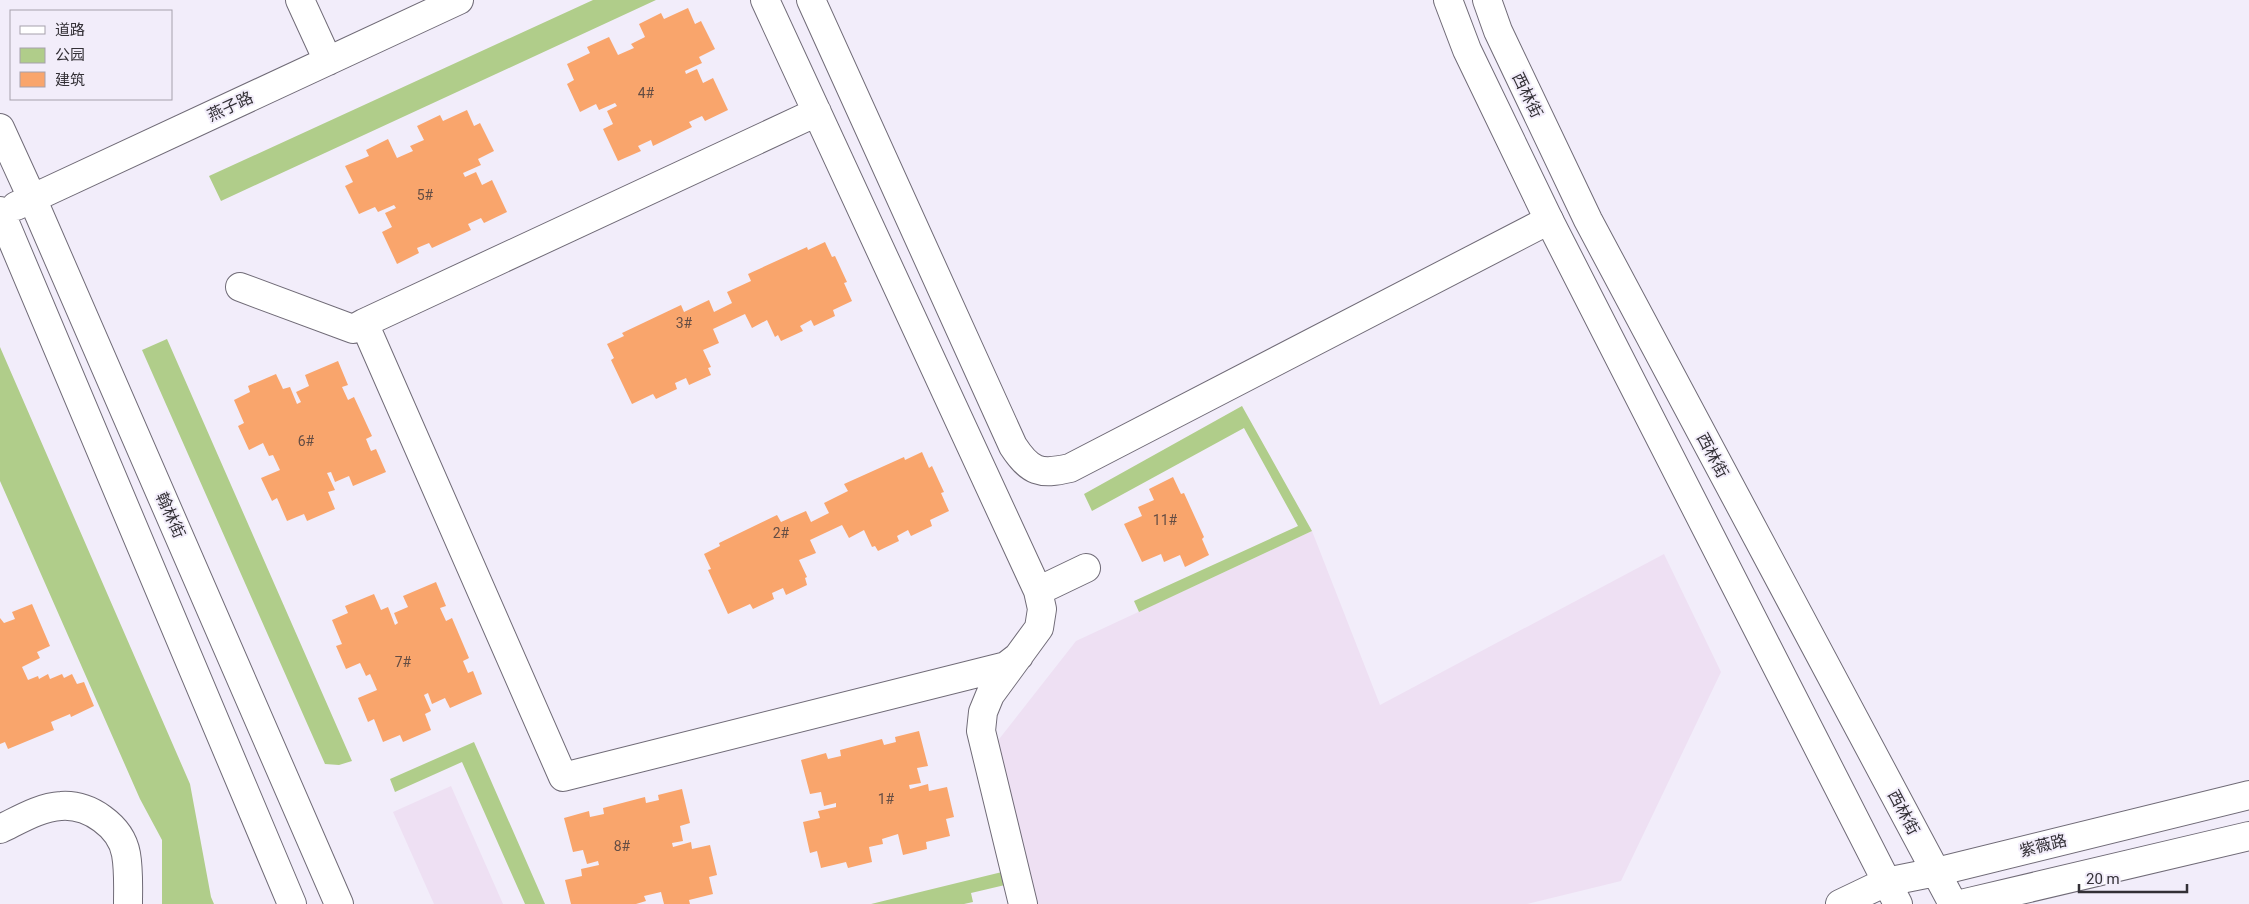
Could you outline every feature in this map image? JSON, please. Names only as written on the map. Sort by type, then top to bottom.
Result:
[{"type":"main road","points":[[300,0],[328,61]]},
{"type":"main road","name":"燕子路","points":[[0,212],[459,0]]},
{"type":"main road","points":[[765,0],[1038,591],[1042,609],[1038,628],[990,695],[983,712],[981,731]]},
{"type":"main road","points":[[811,0],[1013,446],[1021,458],[1032,468],[1048,473],[1070,468],[1549,220]]},
{"type":"main road","points":[[1448,0],[1467,50],[1549,220],[1892,893]]},
{"type":"main road","name":"西林街","points":[[1487,0],[1498,31],[1588,220],[1952,904]]},
{"type":"main road","points":[[240,287],[353,329],[817,112]]},
{"type":"main road","name":"翰林街","points":[[0,128],[339,904]]},
{"type":"main road","points":[[0,212],[292,904]]},
{"type":"main road","points":[[364,323],[563,777],[1006,666],[1019,656]]},
{"type":"main road","points":[[1038,591],[1086,568]]},
{"type":"main road","points":[[967,676],[1023,904]]},
{"type":"main road","name":"紫薇路","points":[[1841,904],[1892,893],[1936,872],[2249,794]]},
{"type":"main road","points":[[0,829],[44,810],[61,806],[79,807],[94,814],[108,823],[119,837],[126,852],[128,904]]},
{"type":"main road","points":[[1961,904],[2249,836]]},
{"type":"shaded area","points":[[1312,531],[1380,705],[1664,554],[1721,672],[1621,881],[1527,904],[1037,904],[996,743],[1076,641]]},
{"type":"shaded area","points":[[451,786],[503,904],[434,904],[393,812]]},
{"type":"green space","points":[[593,0],[656,0],[221,201],[209,176]]},
{"type":"green space","points":[[167,339],[352,761],[339,765],[325,764],[142,350]]},
{"type":"green space","points":[[0,347],[190,784],[211,897],[214,904],[162,904],[162,840],[140,799],[0,481]]},
{"type":"green space","points":[[1242,406],[1312,531],[1139,612],[1134,601],[1298,526],[1244,428],[1092,511],[1084,494]]},
{"type":"green space","points":[[474,742],[545,904],[525,904],[462,762],[395,792],[390,779]]},
{"type":"green space","points":[[1002,872],[1005,885],[971,893],[973,902],[964,904],[871,904]]},
{"type":"building","points":[[688,8],[695,24],[701,21],[715,49],[699,57],[702,63],[685,71],[686,74],[697,69],[703,83],[713,78],[728,110],[705,121],[702,116],[689,122],[692,127],[653,146],[651,140],[638,146],[641,151],[618,161],[603,129],[613,124],[607,111],[617,106],[615,103],[599,110],[596,104],[580,112],[567,84],[574,80],[567,64],[590,53],[587,47],[609,37],[618,55],[634,48],[631,44],[645,37],[639,24],[661,13],[664,19]]},
{"type":"building","points":[[467,110],[474,126],[480,123],[494,151],[478,159],[481,165],[463,173],[465,177],[476,172],[482,185],[492,180],[507,212],[484,223],[481,218],[468,224],[471,230],[432,248],[429,243],[417,248],[419,253],[397,264],[382,232],[392,227],[385,213],[396,208],[394,205],[378,212],[375,207],[359,214],[345,186],[353,182],[345,166],[369,156],[366,150],[388,139],[397,158],[413,151],[410,146],[424,140],[417,126],[440,115],[443,121]]},
{"type":"building","points":[[825,242],[832,257],[835,256],[847,282],[844,283],[852,301],[833,310],[835,316],[814,326],[811,320],[800,326],[803,331],[781,341],[778,335],[775,337],[767,320],[752,328],[745,314],[713,329],[719,343],[703,350],[711,367],[708,368],[711,375],[689,385],[686,378],[675,383],[677,389],[656,399],[653,394],[632,404],[611,360],[614,358],[607,344],[624,336],[622,333],[681,305],[684,312],[709,300],[714,312],[732,303],[727,292],[751,281],[748,274],[807,247],[808,250]]},
{"type":"building","points":[[338,361],[348,385],[342,387],[348,400],[354,397],[372,436],[366,439],[371,451],[376,449],[386,472],[353,486],[349,476],[335,482],[331,472],[327,473],[335,490],[328,492],[335,509],[307,521],[304,514],[287,521],[277,498],[272,501],[261,478],[280,470],[273,455],[269,456],[263,443],[249,450],[238,426],[244,423],[234,400],[250,392],[248,386],[276,374],[283,389],[290,387],[297,404],[301,402],[296,392],[309,386],[305,375]]},
{"type":"building","points":[[922,452],[929,468],[932,466],[944,492],[941,493],[949,511],[930,520],[932,526],[911,536],[908,530],[897,536],[899,541],[878,551],[875,546],[872,547],[864,530],[849,538],[842,525],[810,540],[816,553],[799,560],[807,577],[805,578],[807,585],[786,595],[783,588],[772,593],[774,599],[753,609],[750,604],[728,614],[708,570],[711,569],[704,554],[720,546],[719,543],[777,515],[781,522],[806,511],[811,522],[829,513],[824,503],[848,491],[844,484],[904,457],[905,460]]},
{"type":"building","points":[[1173,477],[1181,494],[1184,493],[1204,537],[1202,539],[1209,555],[1185,567],[1180,555],[1164,562],[1161,554],[1142,562],[1124,524],[1142,516],[1138,507],[1154,500],[1149,489]]},
{"type":"building","points":[[436,582],[446,606],[440,608],[446,621],[452,618],[469,658],[463,661],[468,673],[473,671],[482,694],[450,708],[445,698],[432,704],[428,693],[424,695],[431,711],[425,714],[431,730],[403,742],[400,735],[383,742],[374,719],[368,722],[358,698],[377,690],[370,674],[366,676],[360,663],[346,669],[336,646],[342,644],[332,620],[348,613],[345,606],[374,594],[381,610],[388,607],[395,625],[398,623],[394,613],[408,607],[403,596]]},
{"type":"building","points":[[32,604],[50,646],[37,652],[40,658],[22,667],[28,680],[38,676],[39,679],[48,674],[50,679],[62,674],[64,678],[72,674],[77,684],[84,682],[94,706],[71,717],[70,714],[51,722],[54,730],[8,749],[5,742],[0,744],[0,618],[4,623],[15,619],[12,612]]},
{"type":"building","points":[[919,731],[928,766],[917,768],[921,783],[909,785],[910,789],[928,784],[929,791],[947,787],[954,817],[946,819],[950,836],[926,842],[927,849],[903,855],[898,834],[882,839],[883,844],[869,847],[872,862],[848,868],[846,862],[821,868],[817,851],[810,853],[803,822],[820,818],[818,811],[836,807],[836,803],[824,806],[821,792],[810,794],[801,760],[826,753],[828,759],[841,756],[840,750],[882,739],[884,745],[896,742],[895,737]]},
{"type":"building","points":[[682,789],[690,823],[680,826],[683,841],[672,843],[673,847],[691,842],[692,849],[710,845],[717,875],[709,877],[713,894],[689,900],[690,904],[664,904],[661,892],[644,896],[646,901],[636,904],[571,904],[565,880],[582,876],[581,869],[599,865],[598,861],[587,864],[583,850],[573,852],[564,818],[589,811],[590,817],[604,814],[603,808],[645,797],[646,803],[659,800],[658,795]]}]
